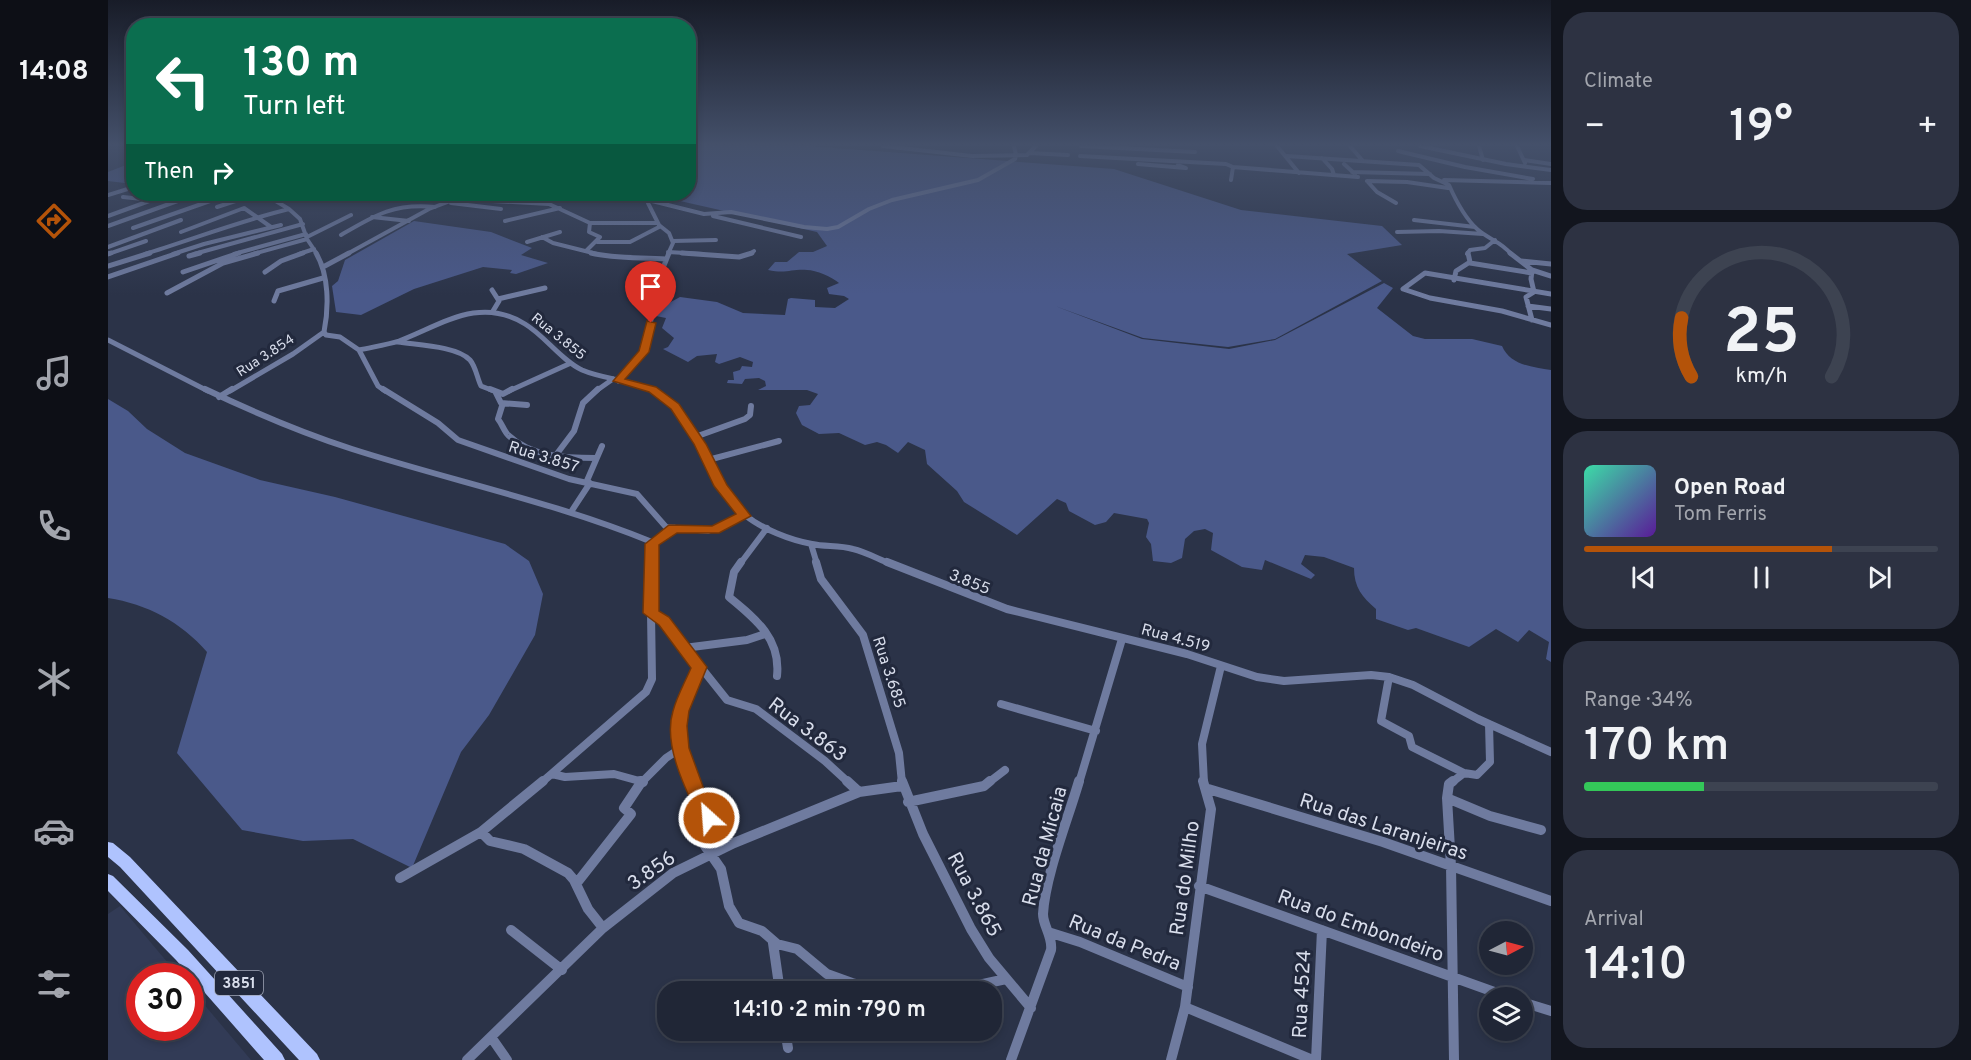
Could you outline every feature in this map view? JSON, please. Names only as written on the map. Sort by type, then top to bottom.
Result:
[{"type":"main road","name":"3851","points":[[108,848],[126,862],[311,1060]]},
{"type":"main road","name":"3851","points":[[108,881],[182,955],[276,1060]]},
{"type":"street","points":[[708,215],[731,212],[804,227],[833,228],[868,209],[911,195]]},
{"type":"street","points":[[1383,195],[1396,203]]},
{"type":"street","points":[[1455,195],[1457,204],[1475,227],[1505,246],[1532,271],[1534,292]]},
{"type":"street","points":[[108,216],[149,201]]},
{"type":"street","points":[[156,201],[170,204]]},
{"type":"street","points":[[108,225],[178,201]]},
{"type":"street","points":[[133,228],[209,201]]},
{"type":"street","points":[[218,207],[236,201]]},
{"type":"street","points":[[276,201],[289,209],[303,224],[307,237],[323,267],[328,314],[324,332],[326,335],[344,339],[359,350]]},
{"type":"street","points":[[323,267],[373,238],[435,207],[455,201]]},
{"type":"street","points":[[492,201],[544,203],[590,223],[658,225]]},
{"type":"street","points":[[650,201],[649,209],[658,225],[669,233],[673,241]]},
{"type":"street","points":[[654,201],[708,215],[744,221],[774,232],[801,237]]},
{"type":"street","points":[[451,203],[501,209]]},
{"type":"street","points":[[341,235],[384,210],[401,205],[435,207]]},
{"type":"street","points":[[181,232],[244,208],[259,216],[271,227]]},
{"type":"street","points":[[505,221],[560,208]]},
{"type":"street","points":[[109,265],[217,232],[259,216],[289,209]]},
{"type":"street","points":[[108,247],[181,220],[166,215]]},
{"type":"street","points":[[167,292],[223,263],[307,237],[351,215]]},
{"type":"street","points":[[372,217],[409,221]]},
{"type":"street","points":[[1414,220],[1475,227]]},
{"type":"street","points":[[586,251],[600,237],[589,232],[590,223]]},
{"type":"street","points":[[189,256],[303,224]]},
{"type":"street","points":[[108,277],[204,244],[281,225]]},
{"type":"street","points":[[597,242],[630,242],[658,225]]},
{"type":"street","points":[[1397,232],[1441,231],[1486,234]]},
{"type":"street","points":[[527,242],[560,232]]},
{"type":"street","points":[[183,272],[262,245],[307,237]]},
{"type":"street","points":[[542,237],[553,243],[610,258],[628,256],[666,259]]},
{"type":"street","points":[[673,241],[716,240]]},
{"type":"street","points":[[1470,263],[1467,255],[1470,250],[1485,248],[1495,240]]},
{"type":"street","points":[[108,241],[120,243]]},
{"type":"street","points":[[108,254],[146,241]]},
{"type":"street","points":[[556,455],[574,431],[583,403],[588,396],[616,380],[644,352],[666,259],[673,241]]},
{"type":"street","points":[[265,272],[281,261],[314,249]]},
{"type":"street","points":[[668,252],[739,257],[749,255],[754,251]]},
{"type":"street","points":[[1520,261],[1551,264]]},
{"type":"street","points":[[1454,280],[1455,272],[1470,263],[1532,271],[1551,276]]},
{"type":"street","points":[[1551,294],[1454,280],[1425,273],[1403,289],[1434,299],[1498,310],[1551,325]]},
{"type":"street","points":[[274,302],[278,291],[323,278]]},
{"type":"street","points":[[498,299],[545,288]]},
{"type":"street","points":[[492,290],[499,303],[493,311]]},
{"type":"street","points":[[1532,321],[1526,297],[1534,292]]},
{"type":"street","points":[[1528,306],[1551,309]]},
{"type":"street","name":"Rua 3.855","points":[[359,350],[396,342],[468,313],[493,311],[519,319],[580,369],[644,386],[660,393],[675,407],[695,437],[721,486],[744,516],[767,528],[811,544]]},
{"type":"street","name":"Rua 3.854","points":[[219,397],[293,354],[324,332]]},
{"type":"street","points":[[108,340],[219,397],[274,422],[352,449],[571,512],[630,533],[652,544]]},
{"type":"street","points":[[396,342],[447,351],[466,358],[472,362],[481,386],[496,393],[506,394],[538,376],[571,363]]},
{"type":"street","name":"Rua 3.857","points":[[359,350],[380,388],[438,423],[460,442],[569,479],[637,494],[663,524],[674,528]]},
{"type":"street","points":[[496,393],[496,399],[503,403],[527,405]]},
{"type":"street","points":[[503,403],[498,418],[506,433],[528,449],[556,455],[596,458]]},
{"type":"street","points":[[695,437],[745,419],[750,414],[751,406]]},
{"type":"street","points":[[708,460],[779,441]]},
{"type":"street","points":[[571,512],[588,483],[602,446]]},
{"type":"street","points":[[652,544],[674,528],[714,530],[744,516]]},
{"type":"street","points":[[767,528],[734,572],[729,597],[758,621],[765,634],[770,636],[776,646],[779,659],[777,676]]},
{"type":"street","points":[[400,878],[481,832],[646,692],[652,679],[652,544]]},
{"type":"street","name":"3.855","points":[[811,544],[851,548],[1007,609],[1122,639]]},
{"type":"street","name":"Rua 3.685","points":[[811,544],[821,579],[855,622],[862,635],[899,753],[902,786]]},
{"type":"street","name":"Rua 3.863","points":[[651,613],[664,621],[727,700],[756,709],[825,761],[859,792]]},
{"type":"street","points":[[684,648],[747,640],[765,634]]},
{"type":"street","name":"Rua 4.519","points":[[1122,639],[1187,654],[1257,677],[1284,681],[1371,675],[1389,677],[1419,688],[1489,724],[1551,752]]},
{"type":"street","name":"Rua da Micaia","points":[[1011,1060],[1051,950],[1052,942],[1043,916],[1049,883],[1122,639]]},
{"type":"street","name":"Rua do Milho","points":[[1171,1060],[1185,1007],[1199,886],[1211,809],[1202,777],[1202,744],[1221,666]]},
{"type":"street","points":[[699,667],[681,711],[679,726],[681,748],[697,796],[709,812],[703,838],[710,854],[721,869],[734,917],[739,923],[766,933],[774,943],[779,981]]},
{"type":"street","points":[[1389,677],[1382,721],[1409,736],[1412,747],[1464,773],[1477,775],[1492,759],[1493,749],[1486,735],[1489,724]]},
{"type":"street","points":[[1001,705],[1041,714],[1096,731]]},
{"type":"street","points":[[576,884],[631,814],[624,806],[661,760],[681,748]]},
{"type":"street","points":[[908,802],[984,786],[1005,770]]},
{"type":"street","points":[[1454,1060],[1451,866],[1447,798],[1449,784],[1464,773]]},
{"type":"street","points":[[552,774],[565,777],[615,774],[643,782]]},
{"type":"street","name":"3.856","points":[[466,1060],[603,928],[673,873],[710,854],[859,792],[885,786],[902,786]]},
{"type":"street","name":"Rua 3.865","points":[[902,786],[971,929],[1006,979],[1031,1008]]},
{"type":"street","name":"Rua das Laranjeiras","points":[[1205,788],[1383,842],[1551,901]]},
{"type":"street","points":[[1447,798],[1490,816],[1541,830]]},
{"type":"street","points":[[481,832],[490,841],[524,849],[562,869],[576,884],[588,909],[603,928]]},
{"type":"street","name":"Rua do Embondeiro","points":[[1199,886],[1480,987]]},
{"type":"street","points":[[511,930],[562,970]]},
{"type":"street","name":"Rua 4524","points":[[1315,1060],[1322,930]]},
{"type":"street","name":"Rua da Pedra","points":[[1048,932],[1080,942],[1188,987]]},
{"type":"street","points":[[774,943],[798,949],[814,966],[832,977],[874,987],[912,991],[951,990],[981,986],[1006,979]]},
{"type":"street","points":[[1533,1005],[1551,1011]]},
{"type":"street","points":[[1185,1007],[1315,1060]]},
{"type":"street","points":[[491,1037],[507,1060]]},
{"type":"street","points":[[787,1041],[788,1048]]},
{"type":"shaded area","points":[[696,195],[1196,195],[1241,210],[1382,226],[1402,245],[1347,254],[1382,281],[1275,339],[1228,347],[1143,338],[1055,306],[1142,339],[1229,349],[1275,340],[1384,283],[1393,288],[1377,308],[1413,336],[1425,339],[1472,339],[1502,346],[1516,361],[1551,370],[1551,662],[1546,659],[1549,642],[1529,630],[1518,642],[1496,629],[1469,647],[1416,628],[1408,630],[1376,619],[1376,609],[1357,586],[1354,568],[1324,557],[1305,555],[1301,564],[1315,575],[1311,579],[1265,560],[1262,570],[1242,567],[1211,550],[1213,533],[1205,529],[1194,531],[1185,539],[1182,558],[1171,563],[1153,561],[1151,544],[1146,537],[1149,523],[1147,519],[1114,513],[1106,522],[1095,525],[1069,511],[1066,503],[1057,499],[1017,535],[964,502],[957,491],[927,464],[925,450],[908,442],[898,453],[877,442],[865,445],[839,433],[819,434],[802,425],[796,413],[799,406],[810,405],[818,394],[807,390],[758,390],[766,386],[765,381],[759,378],[745,379],[742,384],[727,383],[728,380],[734,380],[733,372],[740,370],[742,366],[752,367],[753,362],[740,357],[719,364],[715,362],[717,354],[697,356],[688,362],[663,349],[668,347],[674,338],[662,328],[666,318],[656,316],[656,310],[680,297],[717,302],[743,313],[785,315],[788,299],[791,298],[815,300],[815,307],[835,308],[849,299],[829,294],[827,288],[839,283],[819,273],[807,270],[779,272],[768,270],[775,262],[787,262],[799,252],[813,252],[827,246],[817,232],[680,201],[696,201]]},
{"type":"shaded area","points":[[414,221],[491,232],[532,248],[521,255],[548,263],[516,274],[510,273],[512,270],[483,267],[414,289],[361,315],[336,312],[332,286],[338,281],[345,260]]},
{"type":"shaded area","points":[[108,399],[128,411],[147,429],[185,453],[260,480],[335,497],[505,544],[529,561],[543,594],[535,635],[489,715],[461,752],[412,868],[353,839],[303,841],[242,830],[177,753],[207,652],[175,623],[150,610],[108,598]]},
{"type":"shaded area","points":[[120,906],[168,963],[126,963],[126,1041],[204,1041],[204,1004],[251,1060],[108,1060],[108,914]]},
{"type":"route","points":[[651,323],[644,352],[618,381],[652,389],[675,407],[700,444],[721,486],[744,516],[714,530],[692,531],[674,528],[652,544],[651,613],[664,621],[699,667],[681,711],[679,726],[681,748],[697,796],[709,812],[709,818]]}]
